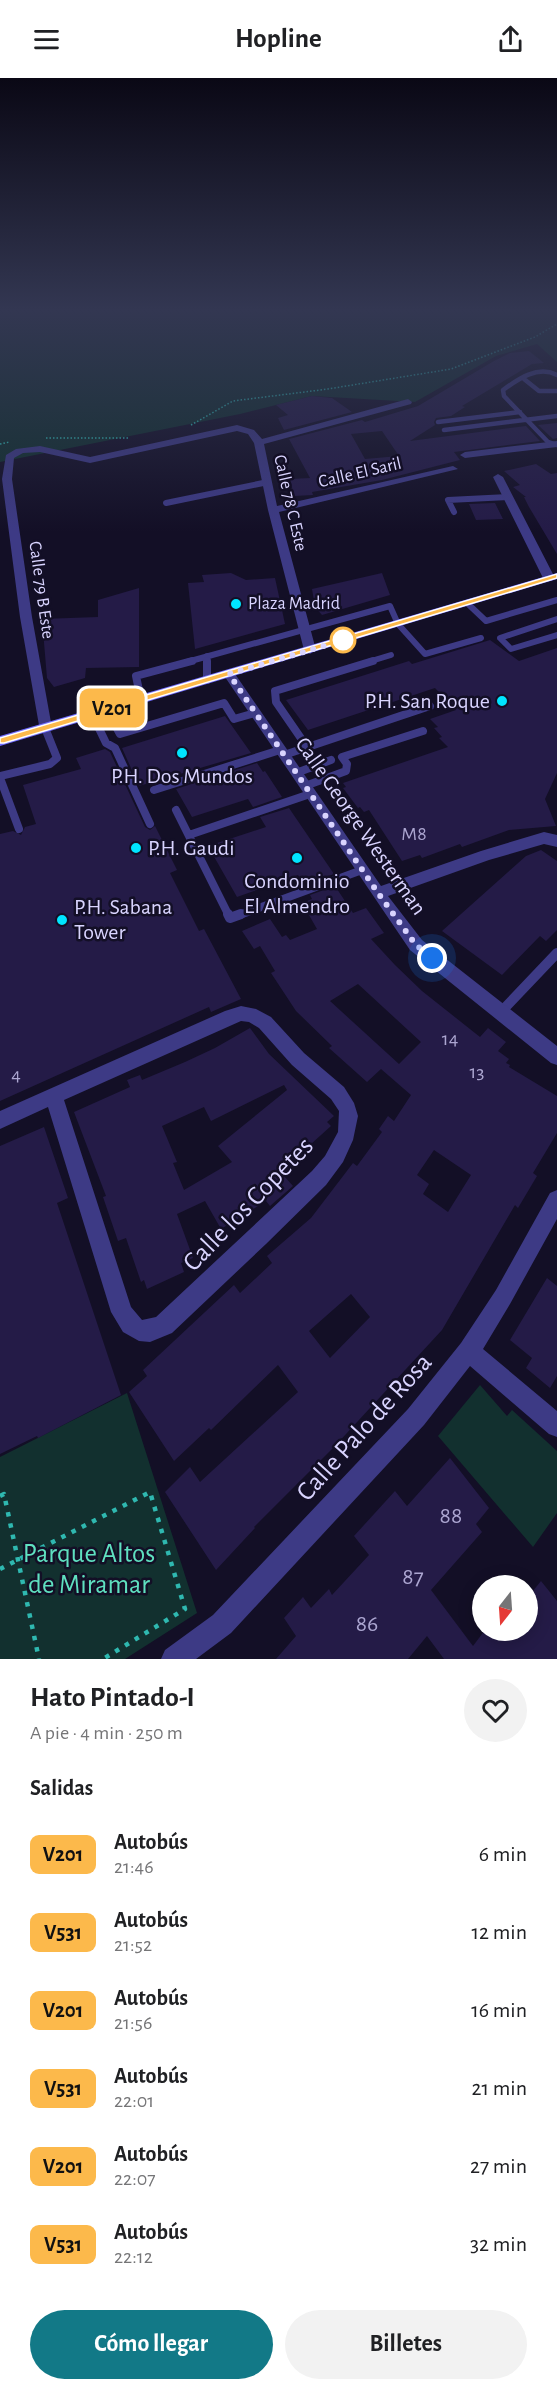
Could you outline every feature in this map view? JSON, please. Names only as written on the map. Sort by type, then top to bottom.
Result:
[{"type":"main road","points":[[0,741],[553,577]]},
{"type":"street","name":"Calle 78 C Este","points":[[310,650],[273,510],[259,443],[385,412],[408,402]]},
{"type":"street","name":"Calle 79 B Este","points":[[45,728],[10,502],[7,479],[9,457],[16,452],[52,449],[75,459],[90,460],[237,428],[248,429],[257,436],[259,443]]},
{"type":"street","points":[[465,455],[556,444]]},
{"type":"street","name":"Calle El Saril","points":[[273,510],[453,469]]},
{"type":"street","points":[[498,477],[553,577]]},
{"type":"street","name":"Calle George Westerman","points":[[229,674],[362,870],[416,945],[557,1057]]},
{"type":"street","points":[[378,893],[486,855],[544,838],[557,841]]},
{"type":"street","name":"Calle los Copetes","points":[[0,1120],[241,1012],[249,1013],[262,1020],[301,1063],[338,1093],[349,1111],[346,1138],[327,1168],[262,1236],[164,1325],[153,1331],[142,1332],[131,1328],[122,1312],[54,1096]]},
{"type":"street","name":"Calle Palo de Rosa","points":[[174,1659],[222,1624],[416,1417],[470,1351],[503,1298],[557,1200]]},
{"type":"street","points":[[470,1351],[557,1426]]},
{"type":"lane","points":[[515,384],[503,390],[504,396],[548,442],[556,444]]},
{"type":"lane","points":[[530,384],[539,391],[557,391]]},
{"type":"lane","points":[[438,422],[520,412]]},
{"type":"lane","points":[[444,430],[557,416]]},
{"type":"lane","points":[[166,503],[268,482]]},
{"type":"lane","points":[[454,512],[448,500],[508,496]]},
{"type":"lane","points":[[467,603],[486,621],[557,600]]},
{"type":"lane","points":[[141,700],[136,676],[390,606],[398,624],[425,654],[481,638]]},
{"type":"lane","points":[[557,619],[500,638],[511,649],[557,635]]},
{"type":"lane","points":[[307,747],[276,702],[275,691],[391,655]]},
{"type":"lane","points":[[207,656],[207,680]]},
{"type":"lane","points":[[107,710],[120,734],[224,703],[234,719],[255,713]]},
{"type":"lane","points":[[154,790],[307,747],[430,706]]},
{"type":"lane","points":[[92,714],[106,743],[115,748],[150,824]]},
{"type":"lane","points":[[19,829],[0,777],[50,764],[57,758],[45,728]]},
{"type":"lane","points":[[189,835],[308,790],[346,771],[347,764],[342,757],[423,731]]},
{"type":"lane","points":[[296,773],[331,760]]},
{"type":"lane","points":[[176,810],[230,918],[362,870]]},
{"type":"lane","points":[[500,1013],[557,953]]},
{"type":"path","points":[[183,429],[233,401],[351,384]]},
{"type":"path","points":[[39,438],[129,438]]},
{"type":"path","points":[[0,444],[17,441]]},
{"type":"path","points":[[0,1569],[150,1492],[185,1610],[103,1659]]},
{"type":"path","points":[[0,1496],[4,1494],[39,1659]]},
{"type":"green space","points":[[0,384],[447,384],[415,402],[312,396],[240,414],[0,462]]},
{"type":"green space","points":[[480,1385],[507,1416],[512,1410],[557,1451],[557,1513],[533,1547],[438,1436]]},
{"type":"green space","name":"Parque Altos de Miramar","points":[[127,1393],[197,1613],[125,1659],[0,1659],[0,1457]]},
{"type":"building","points":[[456,384],[499,384],[462,406],[465,407],[451,416],[436,418],[435,425],[410,441],[526,426],[540,441],[454,452],[460,460],[382,480],[312,492],[313,495],[294,496],[290,479],[310,478],[289,439],[362,420],[365,422],[418,406]],"holes":[[[382,431],[399,456],[365,459],[351,434]]]},
{"type":"building","points":[[312,396],[332,398],[352,412],[284,430],[278,418],[288,415],[276,405]]},
{"type":"building","points":[[557,423],[557,438],[553,439],[538,425]]},
{"type":"building","points":[[536,464],[551,474],[557,473],[557,554],[529,507],[524,497],[526,497],[513,487],[520,485],[504,471]]},
{"type":"building","points":[[495,503],[503,519],[476,520],[469,504]]},
{"type":"building","name":"Plaza Madrid","points":[[231,573],[246,580],[275,578],[285,624],[195,649],[188,583],[204,582],[202,575]]},
{"type":"building","points":[[382,573],[390,595],[322,615],[315,607],[312,589]]},
{"type":"building","points":[[139,588],[139,667],[86,668],[85,678],[54,687],[47,678],[42,619],[98,617],[98,600]]},
{"type":"building","points":[[490,640],[519,661],[557,648],[557,773],[545,799],[556,826],[509,830],[462,847],[460,844],[422,858],[420,855],[402,861],[369,810],[364,812],[360,807],[358,808],[343,788],[346,787],[343,783],[448,747],[439,738],[442,737],[434,728],[438,727],[430,719],[456,710],[435,688],[308,730],[286,700],[409,661],[412,664]]},
{"type":"building","name":"P.H. Dos Mundos","points":[[225,716],[251,753],[139,786],[122,748]]},
{"type":"building","points":[[105,749],[110,752],[145,827],[150,830],[155,826],[177,870],[170,873],[199,931],[204,929],[241,999],[211,1012],[209,1007],[0,1101],[0,834],[13,831],[21,835],[25,827],[36,824],[23,785],[81,769],[76,758]]},
{"type":"building","points":[[257,763],[282,797],[253,807],[248,799],[192,817],[176,789]]},
{"type":"building","points":[[289,808],[334,874],[304,885],[298,875],[237,897],[208,846],[266,827],[260,817]]},
{"type":"building","points":[[541,850],[557,861],[557,930],[546,941],[540,936],[502,975],[442,931],[526,856]]},
{"type":"building","points":[[335,886],[353,913],[366,908],[384,933],[371,939],[422,991],[480,1037],[488,1028],[506,1042],[498,1051],[509,1059],[506,1063],[510,1065],[509,1067],[557,1096],[557,1133],[533,1173],[537,1176],[518,1208],[515,1205],[442,1330],[334,1447],[254,1527],[216,1570],[165,1492],[190,1467],[200,1482],[298,1392],[278,1365],[211,1430],[209,1428],[174,1461],[129,1392],[147,1376],[143,1370],[234,1285],[240,1293],[272,1263],[267,1256],[311,1218],[353,1163],[357,1166],[382,1132],[379,1129],[388,1116],[394,1121],[411,1095],[381,1069],[367,1082],[329,1048],[332,1046],[296,1011],[271,973],[275,971],[260,946],[254,949],[242,931],[270,919],[282,937],[286,935],[290,940],[317,929],[302,903],[312,899],[310,895]],"holes":[[[358,984],[421,1042],[399,1064],[330,1001]],[[434,1150],[471,1175],[448,1212],[423,1194],[429,1184],[417,1175]],[[351,1294],[370,1317],[330,1358],[309,1331]]]},
{"type":"building","points":[[250,1028],[269,1054],[334,1116],[327,1122],[331,1126],[291,1162],[295,1167],[284,1176],[293,1186],[270,1206],[266,1201],[221,1229],[205,1201],[177,1214],[193,1258],[181,1263],[184,1272],[147,1289],[144,1280],[141,1282],[126,1238],[118,1241],[103,1197],[106,1196],[74,1112],[130,1087],[127,1080],[140,1075],[142,1080],[215,1048]],"holes":[[[284,1085],[287,1090],[218,1146],[232,1162],[184,1190],[173,1163],[177,1162],[162,1126],[204,1107],[211,1121]]]},
{"type":"building","points":[[44,1127],[68,1198],[57,1203],[121,1395],[38,1438],[37,1436],[0,1454],[0,1146]]},
{"type":"building","points":[[547,1278],[557,1286],[557,1376],[550,1388],[526,1368],[532,1358],[510,1340]]},
{"type":"building","points":[[450,1458],[489,1508],[476,1524],[482,1532],[431,1590],[473,1646],[477,1641],[538,1641],[538,1585],[541,1581],[557,1601],[557,1659],[444,1659],[427,1636],[408,1659],[276,1659],[296,1636],[284,1618],[303,1597],[311,1608],[329,1589],[332,1595],[369,1555],[354,1536],[395,1491],[407,1506]]},
{"type":"bus line","name":"V201","points":[[0,741],[557,576]]},
{"type":"place","name":"Plaza Madrid","points":[[236,604]]},
{"type":"place","name":"P.H. San Roque","points":[[502,701]]},
{"type":"place","name":"P.H. Dos Mundos","points":[[182,753]]},
{"type":"place","name":"P.H. Gaudi","points":[[136,848]]},
{"type":"place","name":"Condominio El Almendro","points":[[297,858]]},
{"type":"place","name":"P.H. Sabana Tower","points":[[62,920]]},
{"type":"route","points":[[343,640],[354,637],[229,674],[378,893],[416,945],[432,958]]}]
